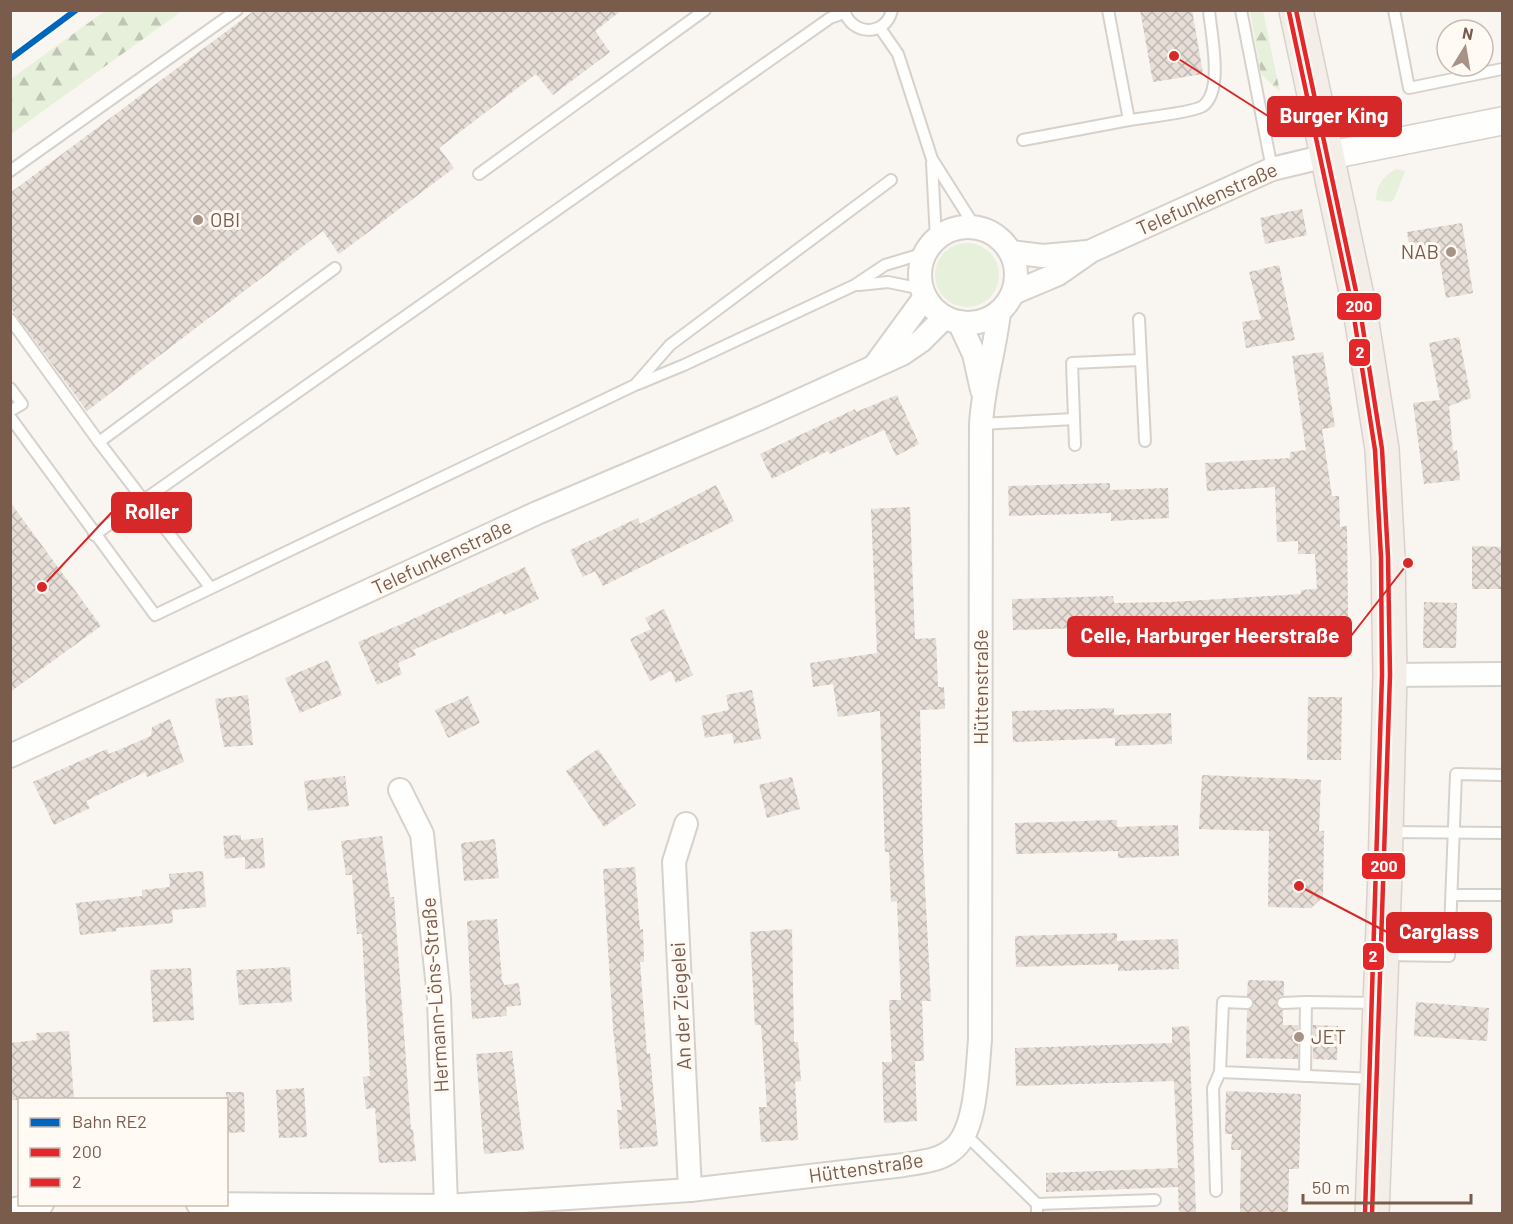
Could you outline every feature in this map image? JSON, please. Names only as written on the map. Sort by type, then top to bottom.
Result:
[{"type":"main road","points":[[1296,10],[1360,310],[1382,449],[1388,557],[1390,675],[1381,1003],[1372,1214]]},
{"type":"street","points":[[1326,156],[1503,121]]},
{"type":"street","name":"Telefunkenstraße","points":[[1013,293],[1058,274],[1091,251],[1272,169],[1326,156]]},
{"type":"street","points":[[952,320],[973,323],[987,319],[999,312],[1013,293],[1016,265],[1011,252],[1002,240],[975,227],[947,231],[930,246],[920,277],[923,293],[952,320],[974,354],[983,395]]},
{"type":"street","name":"Telefunkenstraße","points":[[1011,252],[1043,256],[1091,251]]},
{"type":"street","name":"Telefunkenstraße","points":[[876,364],[923,293]]},
{"type":"street","points":[[983,395],[995,350],[999,312]]},
{"type":"street","name":"Telefunkenstraße","points":[[10,756],[537,513],[763,417],[902,354],[952,320]]},
{"type":"street","name":"Hüttenstraße","points":[[228,1204],[446,1206],[690,1190],[904,1166],[934,1159],[952,1150],[966,1135],[980,1040],[981,424],[983,395]]},
{"type":"street","points":[[1390,675],[1503,674]]},
{"type":"street","name":"Hermann-Löns-Straße","points":[[400,790],[422,834],[439,998],[446,1206]]},
{"type":"street","name":"An der Ziegelei","points":[[686,824],[674,862],[690,1190]]},
{"type":"street","points":[[10,1210],[31,1206]]},
{"type":"lane","points":[[10,171],[237,10]]},
{"type":"lane","points":[[478,174],[705,10]]},
{"type":"lane","points":[[94,535],[830,18],[844,12],[858,29],[866,31],[880,28],[886,23],[892,10]]},
{"type":"lane","points":[[1108,10],[1129,120]]},
{"type":"lane","points":[[1023,140],[1202,107],[1214,93],[1215,68],[1209,10]]},
{"type":"lane","points":[[1242,10],[1272,169]]},
{"type":"lane","points":[[1394,10],[1409,88],[1503,69]]},
{"type":"lane","points":[[880,28],[898,54],[932,159],[975,227]]},
{"type":"lane","points":[[10,417],[94,535],[155,615],[635,385],[684,366],[855,285],[885,265],[930,246],[932,159]]},
{"type":"lane","points":[[635,385],[670,345],[891,180]]},
{"type":"lane","points":[[99,442],[335,268]]},
{"type":"lane","points":[[855,285],[888,282],[923,293]]},
{"type":"lane","points":[[1139,319],[1145,441]]},
{"type":"lane","points":[[10,320],[99,442],[210,587]]},
{"type":"lane","points":[[1075,445],[1072,363],[1140,360]]},
{"type":"lane","points":[[10,388],[22,404],[10,411]]},
{"type":"lane","points":[[981,424],[1074,419]]},
{"type":"lane","points":[[1382,955],[1449,956],[1456,774],[1503,775]]},
{"type":"lane","points":[[1386,832],[1503,832]]},
{"type":"lane","points":[[1452,895],[1503,895]]},
{"type":"lane","points":[[1216,1191],[1212,1088],[1220,1072],[1223,1002],[1247,1003]]},
{"type":"lane","points":[[1305,1076],[1306,1002]]},
{"type":"lane","points":[[1283,1003],[1381,1003]]},
{"type":"lane","points":[[1220,1072],[1378,1080]]},
{"type":"lane","points":[[966,1135],[1037,1209],[1155,1200]]},
{"type":"green space","points":[[105,11],[182,11],[11,134],[11,79]]},
{"type":"green space","points":[[1250,11],[1263,11],[1280,92],[1261,74]]},
{"type":"green space","points":[[1396,169],[1405,171],[1394,199],[1390,202],[1376,200],[1381,182]]},
{"type":"green space","points":[[967,243],[979,245],[990,252],[997,263],[999,275],[997,287],[990,298],[979,305],[967,307],[955,305],[944,298],[937,287],[935,275],[937,263],[944,252],[955,245]]},
{"type":"building","name":"OBI","points":[[255,10],[622,10],[595,31],[610,52],[553,95],[536,74],[439,148],[454,168],[339,254],[323,231],[87,411],[10,307],[10,193]]},
{"type":"building","points":[[1140,10],[1192,10],[1203,74],[1153,82]]},
{"type":"building","points":[[1302,209],[1307,235],[1265,244],[1260,218]]},
{"type":"building","points":[[1462,223],[1473,293],[1446,298],[1438,251],[1411,256],[1407,232]]},
{"type":"building","points":[[1279,265],[1295,340],[1246,348],[1242,322],[1261,319],[1249,272]]},
{"type":"building","points":[[1459,337],[1471,398],[1449,406],[1453,451],[1457,450],[1460,480],[1424,484],[1413,403],[1440,400],[1429,343]]},
{"type":"building","points":[[1323,352],[1335,427],[1322,429],[1332,496],[1339,496],[1340,527],[1347,526],[1348,616],[1282,618],[1283,644],[1274,645],[1275,654],[1255,655],[1255,646],[1246,647],[1244,622],[1172,627],[1172,632],[1115,634],[1114,627],[1013,630],[1012,599],[1113,596],[1114,603],[1171,602],[1301,594],[1301,590],[1317,589],[1315,554],[1298,554],[1298,541],[1277,542],[1275,487],[1207,491],[1205,463],[1290,458],[1290,452],[1306,450],[1292,356]]},
{"type":"building","points":[[897,395],[919,444],[896,456],[884,430],[830,454],[828,451],[772,479],[760,454],[855,409],[856,412]]},
{"type":"building","points":[[1110,483],[1110,490],[1168,488],[1169,518],[1111,521],[1111,513],[1009,516],[1008,486]]},
{"type":"building","points":[[716,485],[734,521],[603,586],[595,571],[583,577],[570,550],[638,518],[640,524]]},
{"type":"building","points":[[10,502],[101,626],[10,692]]},
{"type":"building","points":[[910,507],[915,639],[936,638],[938,687],[944,687],[945,709],[920,710],[923,851],[931,1001],[922,1001],[924,1061],[915,1061],[917,1121],[884,1123],[882,1062],[892,1062],[889,1000],[901,1000],[897,901],[891,902],[889,852],[885,852],[880,711],[838,717],[833,684],[813,687],[810,663],[877,653],[871,509]]},
{"type":"building","points":[[1472,546],[1503,547],[1503,589],[1472,589]]},
{"type":"building","points":[[525,567],[539,599],[504,615],[502,611],[413,650],[416,655],[398,663],[402,674],[377,685],[358,642]]},
{"type":"building","points":[[1424,602],[1457,603],[1456,648],[1423,648]]},
{"type":"building","points":[[664,609],[693,675],[676,683],[671,671],[650,681],[630,639],[651,629],[645,618]]},
{"type":"building","points":[[328,660],[342,695],[300,713],[285,678]]},
{"type":"building","points":[[752,690],[761,739],[734,744],[732,733],[705,738],[701,716],[729,710],[726,695]]},
{"type":"building","points":[[248,695],[253,745],[224,747],[215,699]]},
{"type":"building","points":[[468,696],[480,723],[448,738],[435,710]]},
{"type":"building","points":[[1308,697],[1342,697],[1341,760],[1307,760]]},
{"type":"building","points":[[1114,708],[1114,715],[1171,713],[1172,744],[1115,746],[1115,738],[1013,742],[1012,711]]},
{"type":"building","points":[[170,719],[184,762],[147,777],[145,772],[86,801],[90,808],[54,825],[33,782],[107,749],[109,754],[151,736],[152,727]]},
{"type":"building","points":[[598,749],[636,805],[604,827],[566,771]]},
{"type":"building","points":[[1202,775],[1321,780],[1319,831],[1324,831],[1323,897],[1311,908],[1268,907],[1269,831],[1199,829]]},
{"type":"building","points":[[345,776],[349,806],[308,811],[304,781]]},
{"type":"building","points":[[792,777],[800,809],[767,818],[759,785]]},
{"type":"building","points":[[1117,820],[1117,827],[1178,825],[1179,856],[1118,858],[1118,851],[1016,854],[1015,823]]},
{"type":"building","points":[[241,835],[241,840],[263,838],[265,868],[245,869],[245,857],[225,859],[223,836]]},
{"type":"building","points":[[382,836],[390,897],[394,897],[411,1129],[413,1129],[416,1161],[379,1163],[375,1108],[366,1109],[363,1077],[370,1076],[362,934],[357,934],[352,875],[346,875],[341,841]]},
{"type":"building","points":[[495,839],[499,878],[464,881],[461,843]]},
{"type":"building","points":[[635,867],[640,930],[643,929],[644,962],[640,962],[647,1054],[650,1053],[658,1146],[620,1149],[617,1110],[622,1110],[613,1028],[603,869]]},
{"type":"building","points":[[203,871],[206,907],[172,910],[173,923],[116,928],[117,931],[80,935],[76,903],[142,896],[142,890],[170,887],[169,874]]},
{"type":"building","points":[[497,919],[502,980],[504,985],[519,983],[521,1005],[506,1007],[507,1016],[472,1019],[467,921]]},
{"type":"building","points":[[792,929],[794,1042],[798,1042],[801,1081],[795,1082],[798,1140],[761,1142],[759,1107],[767,1107],[761,1025],[755,1025],[750,932]]},
{"type":"building","points":[[1117,933],[1117,941],[1178,939],[1179,969],[1118,971],[1118,964],[1016,967],[1015,936]]},
{"type":"building","points":[[290,967],[292,1002],[239,1005],[236,970]]},
{"type":"building","points":[[191,968],[194,1020],[153,1022],[150,970]]},
{"type":"building","points":[[1248,980],[1284,981],[1284,995],[1279,997],[1276,1004],[1283,1010],[1283,1025],[1298,1025],[1298,1059],[1246,1058],[1247,1010],[1253,1007],[1254,1003],[1247,996]]},
{"type":"building","points":[[1416,1002],[1489,1008],[1487,1041],[1414,1036]]},
{"type":"building","points":[[1313,1025],[1338,1026],[1337,1060],[1313,1059]]},
{"type":"building","points":[[1189,1026],[1196,1214],[1179,1214],[1178,1187],[1046,1192],[1046,1173],[1178,1168],[1174,1081],[1016,1086],[1015,1048],[1172,1043],[1172,1027]]},
{"type":"building","points":[[69,1031],[74,1098],[10,1100],[10,1043],[37,1040],[36,1033]]},
{"type":"building","points":[[512,1051],[524,1150],[484,1154],[476,1054]]},
{"type":"building","points":[[304,1088],[307,1137],[279,1138],[276,1090]]},
{"type":"building","points":[[1226,1091],[1301,1094],[1299,1169],[1289,1169],[1288,1214],[1240,1214],[1241,1150],[1231,1150],[1232,1134],[1225,1134]]},
{"type":"building","points":[[226,1092],[244,1092],[245,1132],[228,1133],[228,1098],[226,1098]]},
{"type":"rail line","name":"RE2","points":[[10,59],[76,10]]},
{"type":"transit line","name":"200","points":[[1296,10],[1360,310],[1382,449],[1388,557],[1390,675],[1372,1214]]},
{"type":"transit line","name":"2","points":[[1289,12],[1353,311],[1375,450],[1381,557],[1382,675],[1365,1214]]},
{"type":"place","name":"Burger King","points":[[1174,56]]},
{"type":"place","name":"OBI","points":[[198,220]]},
{"type":"place","name":"NAB","points":[[1451,252]]},
{"type":"place","name":"Celle, Harburger Heerstraße","points":[[1408,563]]},
{"type":"place","name":"Roller","points":[[42,587]]},
{"type":"place","name":"Carglass","points":[[1299,886]]},
{"type":"place","name":"JET","points":[[1299,1037]]}]
